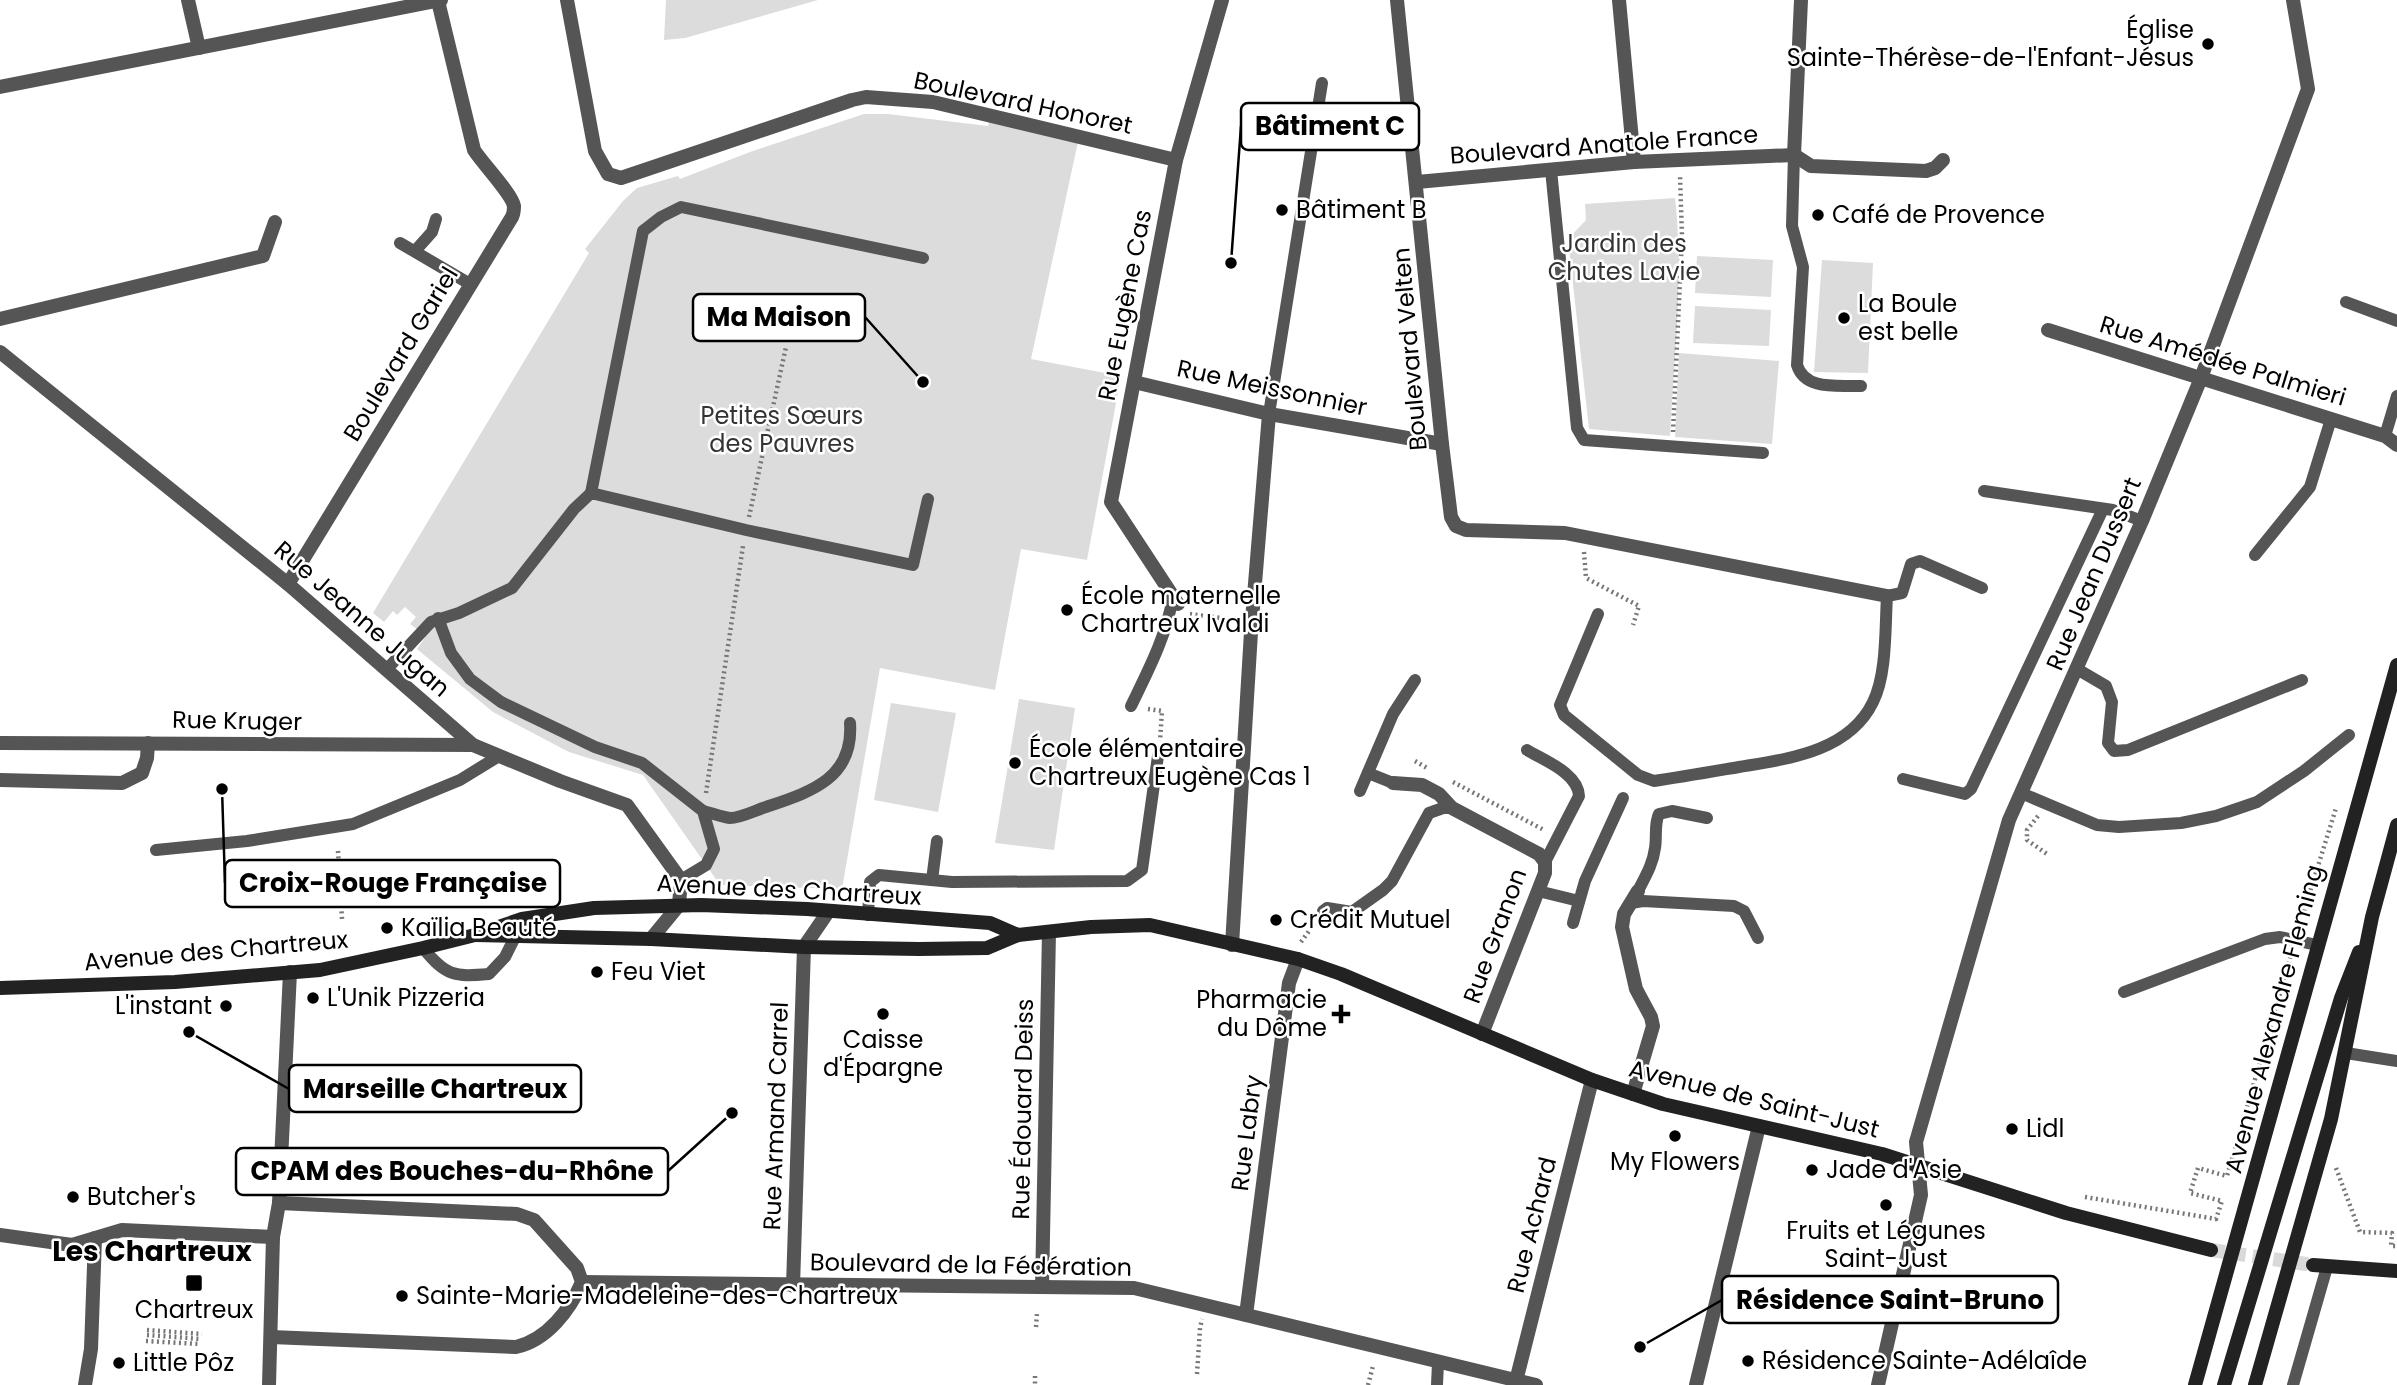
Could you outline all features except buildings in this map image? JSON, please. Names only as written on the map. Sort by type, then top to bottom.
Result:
[{"type":"street","points":[[188,0],[200,48]]},
{"type":"street","points":[[0,87],[439,0]]},
{"type":"street","name":"Boulevard Gariel","points":[[288,584],[512,218],[514,208],[510,197],[474,150],[439,0]]},
{"type":"street","name":"Boulevard Honoret","points":[[567,0],[595,151],[608,174],[621,178],[866,97],[933,102],[1176,160]]},
{"type":"street","name":"Rue Eugène Cas","points":[[1176,600],[1111,502],[1176,160],[1222,0]]},
{"type":"street","name":"Boulevard Velten","points":[[1397,0],[1442,444],[1451,517],[1456,526],[1466,530],[1565,533],[1887,596]]},
{"type":"street","points":[[1619,0],[1634,162]]},
{"type":"street","points":[[1801,0],[1794,155],[1811,166],[1926,171],[1943,160]]},
{"type":"street","name":"Rue Jean Dussert","points":[[1878,1385],[1921,1195],[1916,1142],[2009,820],[2142,521],[2201,378],[2308,89],[2293,0]]},
{"type":"street","name":"Boulevard Anatole France","points":[[1417,182],[1634,162],[1794,155]]},
{"type":"street","points":[[0,318],[263,257],[275,222]]},
{"type":"street","name":"Rue Amédée Palmieri","points":[[2048,330],[2393,439]]},
{"type":"street","name":"Rue Jeanne Jugan","points":[[0,352],[288,584],[473,745],[560,782],[627,805],[681,880]]},
{"type":"street","name":"Rue Meissonnier","points":[[1134,382],[1269,414],[1442,444]]},
{"type":"street","points":[[1233,945],[1251,632],[1269,414]]},
{"type":"street","name":"Avenue Alexandre Fleming","points":[[2195,1385],[2397,665]]},
{"type":"street","name":"Rue Kruger","points":[[0,743],[473,745]]},
{"type":"street","points":[[0,780],[122,783],[142,773],[148,743]]},
{"type":"street","name":"Rue Granon","points":[[1393,783],[1422,785],[1439,794],[1451,808],[1539,854],[1545,862],[1545,873],[1482,1034]]},
{"type":"street","points":[[2255,1385],[2331,1119],[2372,917],[2397,825]]},
{"type":"street","points":[[650,939],[679,905],[681,880]]},
{"type":"street","points":[[1633,1094],[1653,1026],[1636,989],[1622,927],[1624,914],[1635,897]]},
{"type":"street","name":"Avenue des Chartreux","points":[[0,988],[176,982],[289,972],[360,962],[475,935],[522,919],[594,908],[749,906],[990,923],[1018,935]]},
{"type":"street","points":[[804,947],[828,912]]},
{"type":"street","points":[[2224,1385],[2341,998],[2372,917]]},
{"type":"street","name":"Avenue des Chartreux","points":[[475,935],[650,939],[804,947],[988,948],[1018,935],[1091,927],[1150,925],[1297,959]]},
{"type":"street","name":"Rue Édouard Deiss","points":[[1042,1287],[1049,932]]},
{"type":"street","name":"Rue Armand Carrel","points":[[793,1286],[804,947]]},
{"type":"street","name":"Avenue de Saint-Just","points":[[1297,959],[1592,1080],[1633,1094],[1882,1154],[2066,1213],[2211,1250]]},
{"type":"street","name":"Rue Labry","points":[[1246,1315],[1289,983],[1297,959]]},
{"type":"street","points":[[269,1385],[273,1237],[279,1203],[289,972]]},
{"type":"street","name":"Rue Achard","points":[[1517,1381],[1592,1080]]},
{"type":"street","points":[[1696,1385],[1759,1126]]},
{"type":"street","points":[[271,1337],[516,1347],[541,1338],[576,1297],[582,1282],[577,1268],[534,1220],[517,1214],[279,1203]]},
{"type":"street","points":[[0,1235],[72,1245],[122,1230],[273,1237]]},
{"type":"street","points":[[85,1385],[91,1349],[95,1238]]},
{"type":"street","points":[[2320,1266],[2397,1271]]},
{"type":"street","name":"Boulevard de la Fédération","points":[[582,1282],[1133,1288],[1536,1385]]},
{"type":"lane","points":[[1269,414],[1322,83]]},
{"type":"lane","points":[[1794,155],[1792,226],[1803,267],[1797,365],[1800,375],[1813,384],[1861,386]]},
{"type":"lane","points":[[1551,170],[1577,428],[1584,440],[1763,453]]},
{"type":"lane","points":[[387,669],[420,631],[438,618],[458,613],[512,588],[574,509],[591,493],[643,231],[661,217],[681,207],[923,258]]},
{"type":"lane","points":[[415,251],[432,232],[436,219]]},
{"type":"lane","points":[[400,243],[470,284]]},
{"type":"lane","points":[[2346,302],[2397,321]]},
{"type":"lane","points":[[2393,439],[2397,396]]},
{"type":"lane","points":[[2255,555],[2310,486],[2331,419]]},
{"type":"lane","points":[[1984,491],[2103,509],[2142,521]]},
{"type":"lane","points":[[591,493],[746,530],[913,565],[928,499]]},
{"type":"lane","points":[[1903,779],[1965,794],[1971,789],[2103,509]]},
{"type":"lane","points":[[1598,614],[1560,705],[1564,715],[1574,724],[1638,775],[1654,781],[1787,759],[1815,751],[1840,738],[1859,724],[1874,702],[1881,676],[1887,596],[1902,593],[1911,565],[1920,561],[1982,588]]},
{"type":"lane","points":[[1132,706],[1176,600]]},
{"type":"lane","points":[[438,618],[451,653],[470,679],[501,702],[595,747],[642,763],[703,811],[732,818],[811,792],[832,775],[846,757],[851,737],[850,723]]},
{"type":"lane","points":[[2077,669],[2106,686],[2112,702],[2108,743],[2115,751],[2128,750],[2302,680]]},
{"type":"lane","points":[[1360,791],[1393,714],[1415,680]]},
{"type":"lane","points":[[2021,793],[2097,825],[2119,827],[2182,823],[2216,816],[2257,802],[2304,771],[2349,735]]},
{"type":"lane","points":[[1527,750],[1572,778],[1579,786],[1579,796],[1545,862]]},
{"type":"lane","points":[[868,915],[870,882],[879,875],[952,882],[1127,881],[1142,870],[1158,755]]},
{"type":"lane","points":[[156,850],[247,841],[353,824],[460,780],[499,756]]},
{"type":"lane","points":[[1368,773],[1393,783]]},
{"type":"lane","points":[[1573,923],[1585,881],[1623,798]]},
{"type":"lane","points":[[1323,911],[1327,908],[1352,912],[1383,890],[1392,881],[1429,813],[1451,808]]},
{"type":"lane","points":[[681,880],[706,865],[714,849],[703,811]]},
{"type":"lane","points":[[1707,818],[1672,811],[1659,814],[1656,820],[1655,852],[1635,897],[1643,901],[1734,906],[1744,911],[1758,938]]},
{"type":"lane","points":[[932,880],[937,841]]},
{"type":"lane","points":[[1538,891],[1579,901]]},
{"type":"lane","points":[[423,948],[438,967],[462,976],[489,974],[505,957],[515,937]]},
{"type":"lane","points":[[2124,992],[2265,939],[2280,937],[2317,945]]},
{"type":"lane","points":[[2346,1053],[2397,1061]]},
{"type":"lane","points":[[285,1086],[306,1087]]},
{"type":"lane","points":[[353,1088],[433,1090]]},
{"type":"lane","points":[[2293,1385],[2320,1266]]},
{"type":"lane","points":[[1437,1385],[1438,1363]]},
{"type":"path","points":[[1673,433],[1682,236],[1679,160]]},
{"type":"path","points":[[703,811],[746,530],[786,347]]},
{"type":"path","points":[[1584,551],[1586,578],[1639,606],[1633,625]]},
{"type":"path","points":[[1205,615],[1235,619],[1251,632]]},
{"type":"path","points":[[1148,709],[1162,711],[1160,740]]},
{"type":"path","points":[[1415,761],[1437,773]]},
{"type":"path","points":[[1449,779],[1558,837]]},
{"type":"path","points":[[2038,817],[2027,830],[2027,840],[2047,854]]},
{"type":"path","points":[[338,851],[342,919]]},
{"type":"path","points":[[2336,1166],[2360,1232],[2392,1233],[2391,1246],[2397,1246]]},
{"type":"path","points":[[2083,1197],[2216,1219],[2222,1201],[2190,1193],[2198,1168],[2227,1175]]},
{"type":"path","points":[[1197,1374],[1199,1328],[1207,1306]]},
{"type":"path","points":[[1036,1327],[1037,1312]]},
{"type":"path","points":[[147,1335],[201,1339],[147,1335]]},
{"type":"path","points":[[1368,1385],[1373,1366]]},
{"type":"path","points":[[1035,1376],[1035,1385]]},
{"type":"green space","points":[[666,0],[818,0],[685,38],[664,40]]},
{"type":"green space","name":"Petites Sœurs des Pauvres","points":[[864,114],[888,114],[988,126],[989,122],[1078,142],[1031,359],[1121,376],[1087,560],[1021,549],[995,690],[880,668],[842,889],[720,885],[643,775],[569,752],[493,712],[417,649],[426,636],[410,624],[416,617],[405,607],[397,615],[393,611],[384,622],[373,613],[589,253],[585,249],[623,201],[637,188],[678,176],[680,179],[750,152]]},
{"type":"green space","name":"Jardin des Chutes Lavie","points":[[1675,198],[1679,257],[1670,436],[1589,429],[1568,239],[1586,220],[1585,204]]},
{"type":"green space","points":[[1697,256],[1773,260],[1771,297],[1695,293]]},
{"type":"green space","name":"La Boule est belle","points":[[1822,260],[1873,263],[1868,373],[1814,372]]},
{"type":"green space","points":[[1695,306],[1771,310],[1769,346],[1693,343]]},
{"type":"green space","points":[[1679,353],[1779,361],[1772,444],[1675,437]]},
{"type":"green space","points":[[1019,699],[1075,708],[1054,850],[995,843]]},
{"type":"green space","points":[[891,703],[956,713],[938,812],[874,800]]},
{"type":"tunnel","points":[[2211,1250],[2313,1265]]},
{"type":"place","name":"Église Sainte-Thérèse-de-l'Enfant-Jésus","points":[[2208,44]]},
{"type":"place","name":"Bâtiment B","points":[[1282,210]]},
{"type":"place","name":"Café de Provence","points":[[1818,215]]},
{"type":"place","name":"Bâtiment C","points":[[1231,263]]},
{"type":"place","name":"La Boule est belle","points":[[1844,318]]},
{"type":"place","name":"Ma Maison","points":[[923,382]]},
{"type":"place","name":"École maternelle Chartreux Ivaldi","points":[[1067,610]]},
{"type":"place","name":"École élémentaire Chartreux Eugène Cas 1","points":[[1015,763]]},
{"type":"place","name":"Croix-Rouge Française","points":[[222,789]]},
{"type":"place","name":"Crédit Mutuel","points":[[1276,920]]},
{"type":"place","name":"Kaïlia Beauté","points":[[387,928]]},
{"type":"place","name":"Feu Viet","points":[[597,972]]},
{"type":"place","name":"L'Unik Pizzeria","points":[[313,998]]},
{"type":"place","name":"L'instant","points":[[226,1006]]},
{"type":"place","name":"Caisse d'Épargne","points":[[883,1014]]},
{"type":"place","name":"Pharmacie du Dôme","points":[[1341,1014]]},
{"type":"place","name":"Marseille Chartreux","points":[[189,1032]]},
{"type":"place","name":"CPAM des Bouches-du-Rhône","points":[[732,1113]]},
{"type":"place","name":"Lidl","points":[[2012,1129]]},
{"type":"place","name":"My Flowers","points":[[1675,1136]]},
{"type":"place","name":"Jade d'Asie","points":[[1812,1170]]},
{"type":"place","name":"Butcher's","points":[[73,1197]]},
{"type":"place","name":"Fruits et Légunes Saint-Just","points":[[1886,1205]]},
{"type":"place","name":"Chartreux","points":[[194,1283]]},
{"type":"place","name":"Sainte-Marie-Madeleine-des-Chartreux","points":[[402,1296]]},
{"type":"place","name":"Résidence Saint-Bruno","points":[[1640,1347]]},
{"type":"place","name":"Résidence Sainte-Adélaîde","points":[[1748,1361]]},
{"type":"place","name":"Little Pôz","points":[[119,1363]]},
{"type":"district","name":"Les Chartreux","points":[[152,1251]]}]
